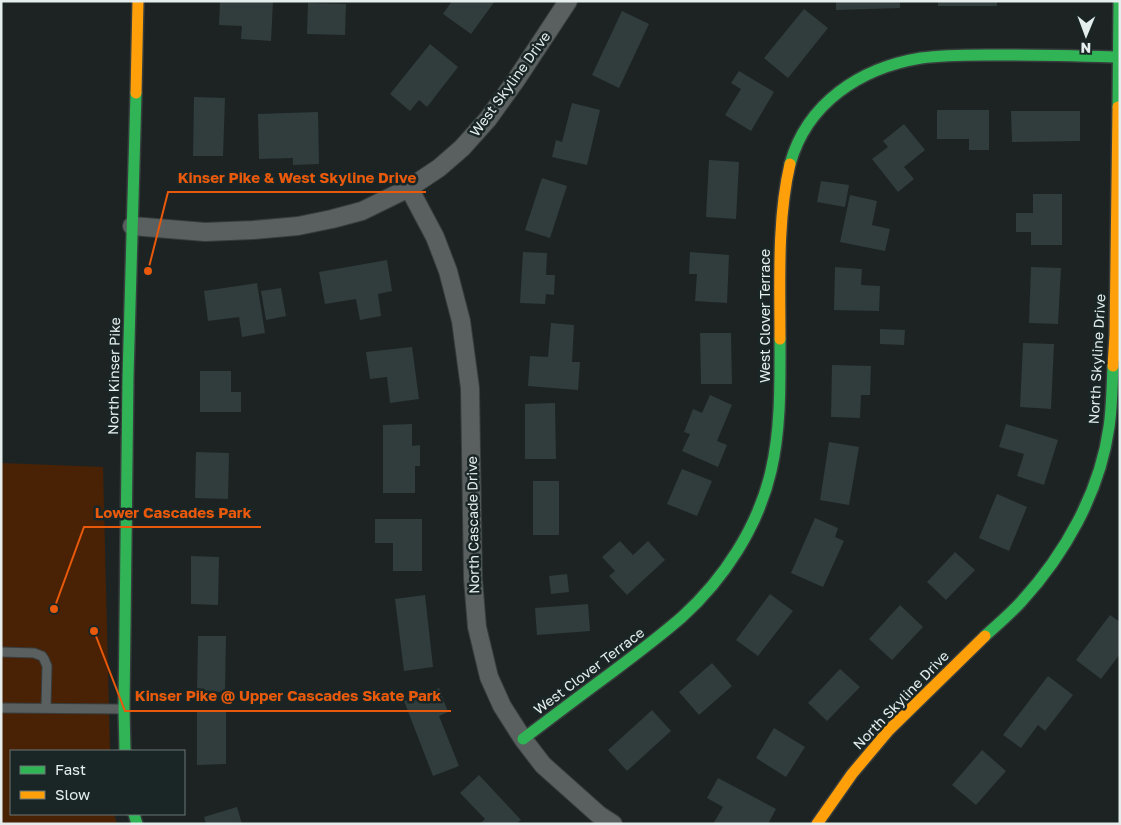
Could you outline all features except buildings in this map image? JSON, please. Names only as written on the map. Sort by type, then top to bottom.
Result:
[{"type":"street","name":"North Kinser Pike","points":[[125,750],[128,377],[138,1]]},
{"type":"street","name":"West Skyline Drive","points":[[132,226],[205,232],[298,226],[362,211],[409,188],[440,168],[462,148],[488,119],[568,1]]},
{"type":"street","name":"North Skyline Drive","points":[[817,824],[852,774],[889,730],[1020,602],[1048,570],[1068,540],[1088,500],[1100,469],[1109,427],[1115,335],[1119,1]]},
{"type":"street","name":"West Clover Terrace","points":[[523,739],[684,616],[727,567],[758,511],[774,456],[779,426],[783,199],[796,144],[809,123],[826,102],[871,72],[922,58],[976,55],[1118,57]]},
{"type":"street","name":"North Cascade Drive","points":[[409,188],[434,237],[448,271],[461,321],[470,388],[473,579],[478,627],[489,677],[502,706],[523,739],[543,765],[599,815],[613,824]]},
{"type":"lane","points":[[1,652],[34,653],[44,658],[47,666],[46,708]]},
{"type":"lane","points":[[1,708],[124,709]]},
{"type":"shaded area","points":[[1,463],[103,467],[110,750],[10,750],[10,815],[114,815],[117,824],[1,824]]},
{"type":"traffic: fast","points":[[1118,107],[1119,1]]},
{"type":"traffic: fast","points":[[790,164],[798,142],[809,123],[823,106],[839,92],[877,70],[921,58],[953,55],[1118,57]]},
{"type":"traffic: fast","points":[[125,750],[128,377],[136,93]]},
{"type":"traffic: fast","points":[[523,739],[665,632],[712,586],[737,551],[758,512],[771,471],[777,438],[780,389],[780,339]]},
{"type":"traffic: fast","points":[[985,636],[1017,606],[1052,564],[1066,543],[1089,498],[1098,475],[1110,419],[1113,366]]},
{"type":"traffic: fast","points":[[134,815],[137,824]]},
{"type":"traffic: slow","points":[[136,93],[138,1]]},
{"type":"traffic: slow","points":[[1113,366],[1118,107]]},
{"type":"traffic: slow","points":[[780,339],[781,229],[790,164]]},
{"type":"traffic: slow","points":[[817,824],[852,774],[889,730],[985,636]]},
{"type":"place","name":"Kinser Pike & West Skyline Drive","points":[[148,271]]},
{"type":"place","name":"Lower Cascades Park","points":[[54,609]]},
{"type":"place","name":"Kinser Pike @ Upper Cascades Skate Park","points":[[94,631]]}]
